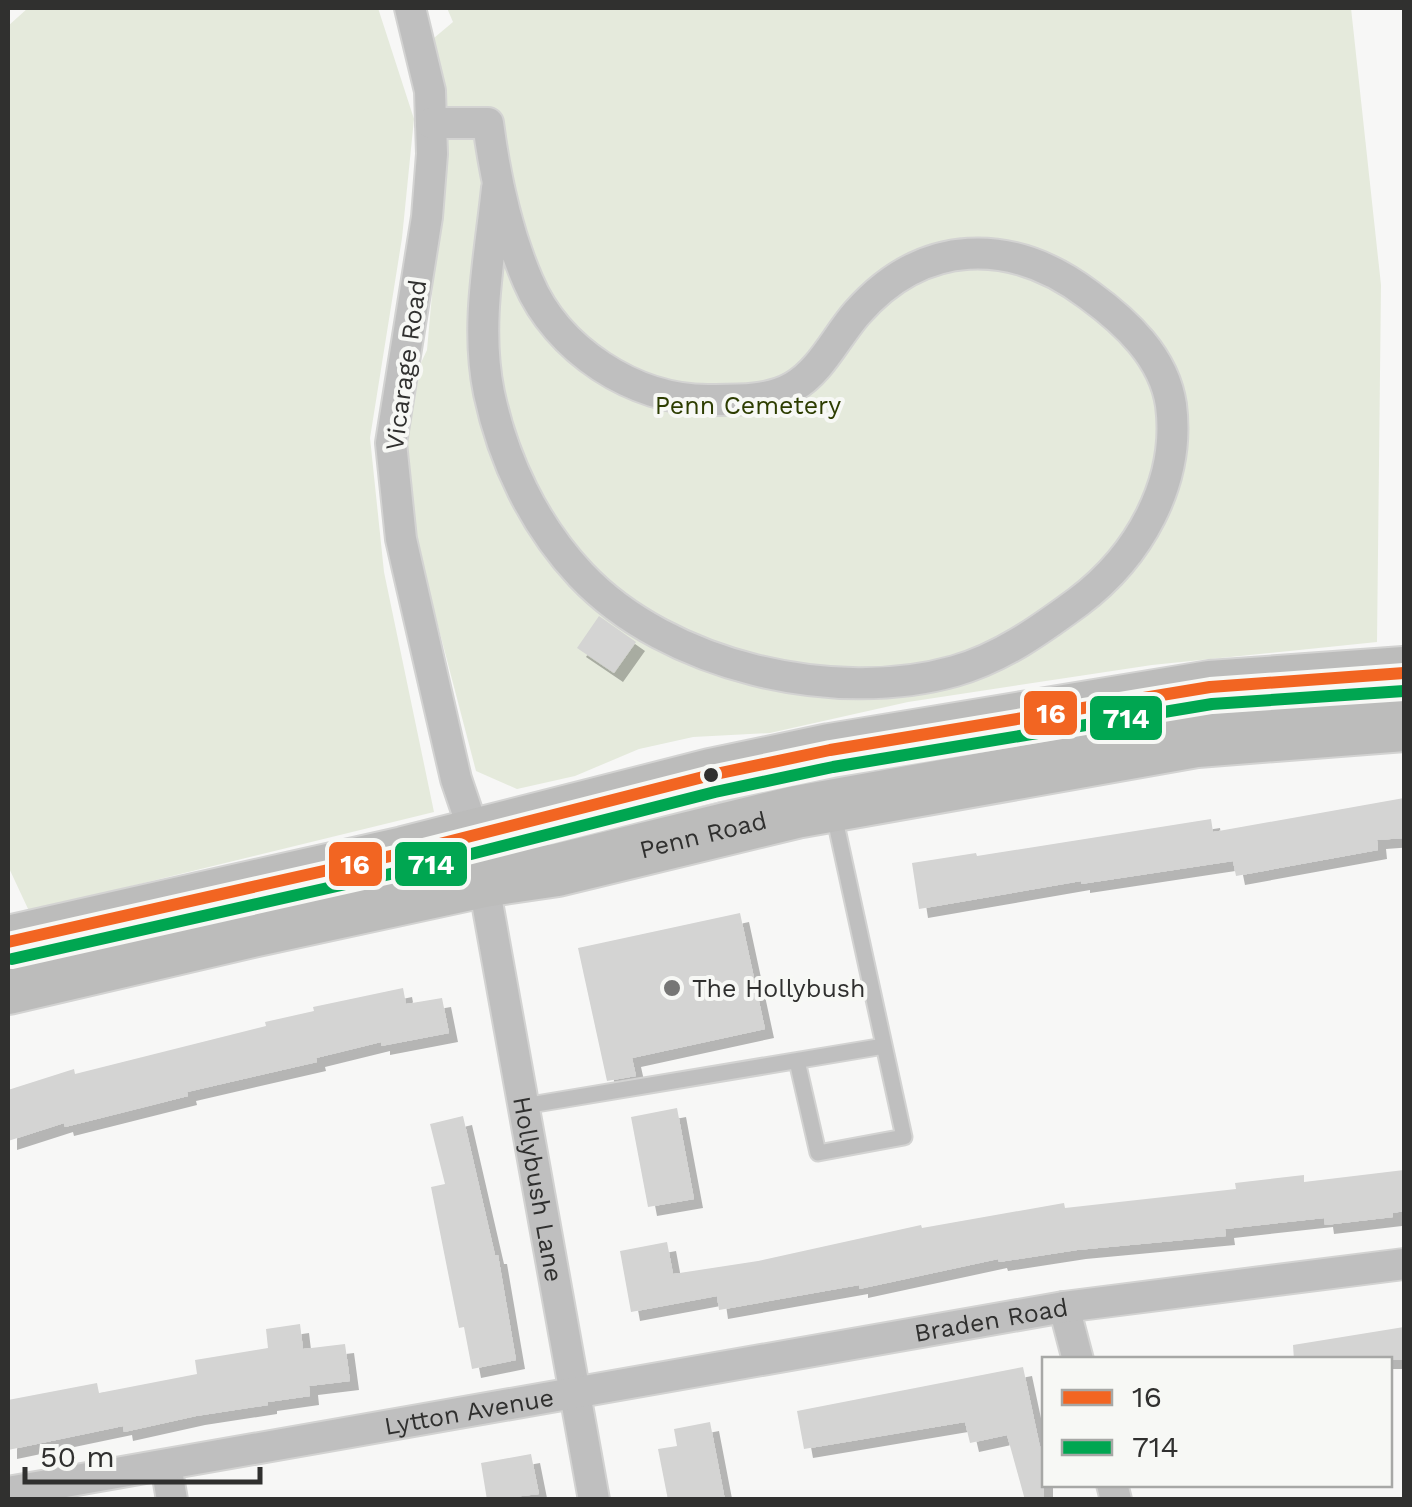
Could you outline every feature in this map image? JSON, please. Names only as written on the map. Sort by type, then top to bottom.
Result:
[{"type":"highway","name":"Penn Road","points":[[8,988],[479,858],[712,775],[830,750],[1210,687],[1404,673]]},
{"type":"highway","name":"Penn Road","points":[[8,942],[479,858],[557,870],[832,806],[1198,741],[1404,725]]},
{"type":"street","name":"Vicarage Road","points":[[410,8],[430,91],[427,217],[391,443],[400,539],[456,779],[479,858]]},
{"type":"street","points":[[431,123],[488,123],[497,188],[529,284],[549,316],[600,366],[631,385],[660,396],[728,400],[766,397],[791,389],[810,375],[857,313],[885,285],[927,262],[963,251],[1008,254],[1078,286],[1117,316],[1148,350],[1164,377],[1171,405],[1170,464],[1160,498],[1122,562],[1093,591],[1008,650],[956,671],[892,684],[816,682],[769,674],[672,639],[629,616],[556,546],[523,493],[502,442],[489,393],[481,336],[497,188]]},
{"type":"street","name":"Hollybush Lane","points":[[479,858],[594,1500]]},
{"type":"street","name":"Braden Road","points":[[577,1394],[1064,1307],[1404,1264]]},
{"type":"street","points":[[1064,1307],[1077,1357]]},
{"type":"street","name":"Lytton Avenue","points":[[8,1492],[577,1394]]},
{"type":"street","points":[[166,1465],[172,1500]]},
{"type":"lane","points":[[797,1061],[818,1153],[904,1137],[832,806]]},
{"type":"lane","points":[[524,1106],[884,1046]]},
{"type":"green space","points":[[28,8],[378,8],[414,119],[402,238],[370,438],[384,572],[434,812],[29,911],[8,866],[8,26]]},
{"type":"green space","name":"Penn Cemetery","points":[[447,8],[1351,8],[1381,285],[1377,642],[1152,665],[908,702],[770,733],[693,737],[639,749],[575,776],[517,789],[476,771],[409,515],[401,443],[412,382],[427,350],[437,239],[428,43],[453,22]]},
{"type":"building","points":[[599,616],[636,642],[614,673],[577,648]]},
{"type":"building","points":[[1404,798],[1404,838],[1377,840],[1378,850],[1236,876],[1233,861],[1081,881],[919,909],[912,863],[1211,819],[1213,832]]},
{"type":"building","name":"The Hollybush","points":[[740,913],[765,1029],[632,1058],[636,1076],[607,1081],[578,948]]},
{"type":"building","points":[[403,988],[406,1004],[442,998],[449,1033],[381,1046],[381,1042],[316,1058],[317,1062],[187,1092],[188,1096],[65,1127],[64,1123],[8,1141],[8,1090],[74,1069],[75,1074],[266,1026],[265,1022],[314,1011],[313,1007]]},
{"type":"building","points":[[677,1108],[694,1199],[648,1207],[631,1117]]},
{"type":"building","points":[[463,1116],[498,1255],[516,1360],[472,1369],[464,1327],[459,1328],[431,1187],[445,1184],[430,1124]]},
{"type":"building","points":[[1404,1170],[1404,1211],[1393,1213],[1393,1217],[1325,1225],[1324,1218],[1225,1229],[1226,1236],[1077,1250],[999,1262],[998,1259],[859,1289],[859,1285],[719,1310],[717,1296],[631,1312],[620,1251],[667,1242],[673,1274],[758,1261],[921,1225],[922,1228],[1064,1203],[1065,1208],[1236,1189],[1235,1183],[1304,1175],[1304,1182]]},
{"type":"building","points":[[300,1324],[303,1349],[345,1344],[350,1381],[309,1386],[310,1396],[268,1405],[124,1432],[123,1426],[8,1450],[8,1400],[97,1383],[99,1393],[197,1374],[195,1360],[268,1348],[266,1329]]},
{"type":"building","points":[[1404,1327],[1404,1360],[1294,1357],[1293,1345]]},
{"type":"building","points":[[1023,1367],[1042,1446],[1044,1500],[1025,1500],[1007,1435],[970,1443],[965,1422],[804,1449],[797,1411]]},
{"type":"building","points":[[710,1422],[725,1500],[668,1500],[658,1449],[677,1446],[674,1429]]},
{"type":"building","points":[[531,1454],[539,1494],[487,1500],[481,1463]]},
{"type":"transit line","name":"16","points":[[8,942],[404,853],[711,775],[830,750],[1210,687],[1404,673]]},
{"type":"transit line","name":"714","points":[[12,959],[408,870],[715,792],[833,767],[1212,704],[1404,691]]},
{"type":"place","name":"The Hollybush","points":[[672,988]]}]
